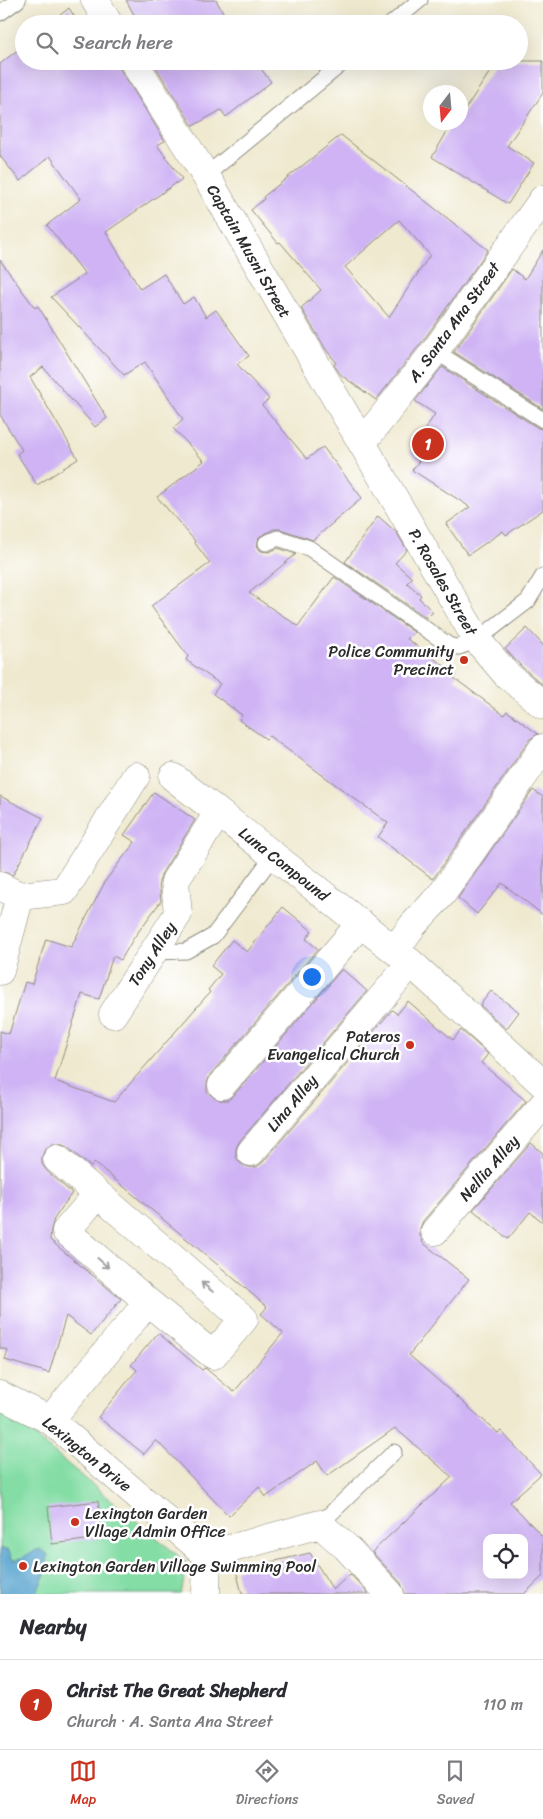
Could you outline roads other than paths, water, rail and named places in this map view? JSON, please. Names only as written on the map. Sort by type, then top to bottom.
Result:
[{"type":"street","points":[[94,0],[104,15]]},
{"type":"street","name":"Captain Musni Street","points":[[139,70],[205,176],[362,442]]},
{"type":"street","name":"A. Santa Ana Street","points":[[362,442],[435,351],[543,199]]},
{"type":"street","name":"P. Rosales Street","points":[[362,442],[476,640],[506,674],[543,705]]},
{"type":"street","points":[[403,957],[413,925],[442,894],[543,748]]},
{"type":"street","points":[[0,971],[10,891],[64,891],[136,776]]},
{"type":"street","name":"Luna Compound","points":[[173,778],[403,957],[543,1084]]},
{"type":"street","name":"Tony Alley","points":[[114,1014],[178,914],[175,881],[218,813]]},
{"type":"street","points":[[222,1085],[361,924]]},
{"type":"street","name":"Lina Alley","points":[[251,1152],[403,957]]},
{"type":"street","name":"Nellia Alley","points":[[435,1231],[543,1105]]},
{"type":"street","points":[[56,1160],[244,1319],[213,1355],[66,1231],[97,1195]]},
{"type":"street","points":[[50,1420],[148,1302]]},
{"type":"street","name":"Lexington Drive","points":[[0,1395],[50,1420],[207,1555]]},
{"type":"street","points":[[206,1594],[207,1555],[320,1524],[346,1547],[390,1594]]},
{"type":"lane","points":[[0,13],[18,0]]},
{"type":"lane","points":[[402,15],[420,0]]},
{"type":"lane","points":[[205,176],[334,70]]},
{"type":"lane","points":[[435,351],[543,420]]},
{"type":"lane","points":[[266,543],[278,538],[309,548],[450,646],[459,647],[476,640],[528,601],[543,576]]},
{"type":"lane","points":[[155,952],[186,951],[213,936],[273,856]]},
{"type":"lane","points":[[320,1524],[394,1452]]},
{"type":"water","name":"Lexington Garden Village Swimming Pool","points":[[0,1548],[9,1551],[13,1560],[40,1549],[48,1555],[46,1572],[36,1594],[0,1594]]},
{"type":"place","name":"Christ The Great Shepherd","points":[[428,444]]},
{"type":"place","name":"Police Community Precinct","points":[[464,660]]},
{"type":"place","name":"Pateros Evangelical Church","points":[[410,1045]]},
{"type":"place","name":"Lexington Garden Vllage Admin Office","points":[[75,1522]]},
{"type":"place","name":"Lexington Garden Village Swimming Pool","points":[[23,1566]]}]
